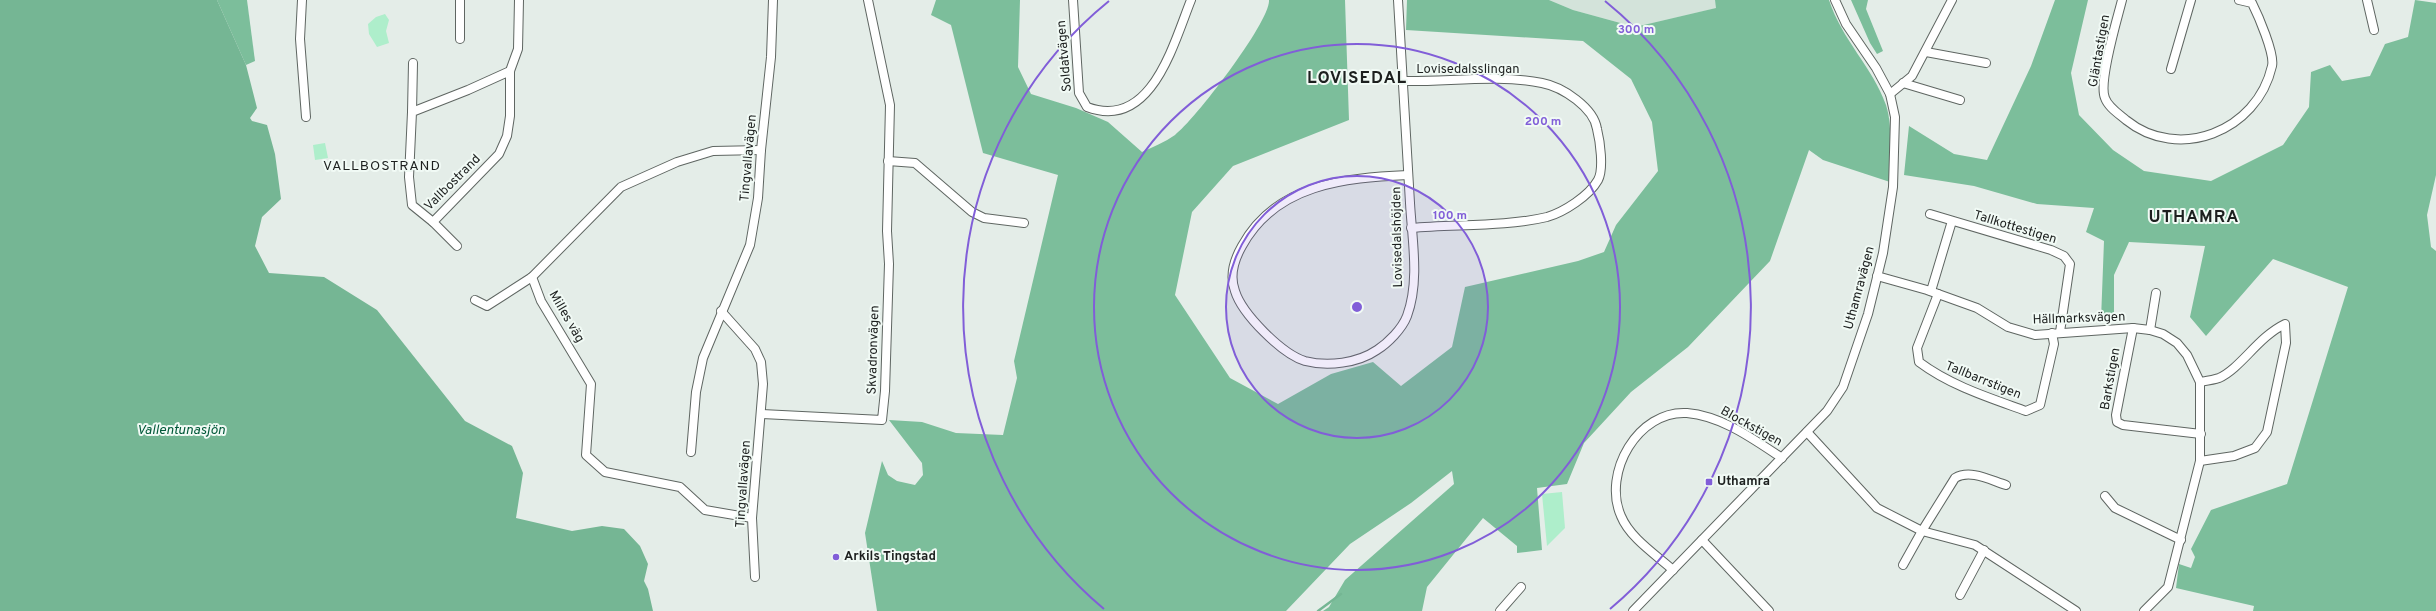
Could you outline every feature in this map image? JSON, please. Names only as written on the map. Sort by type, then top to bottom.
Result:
[{"type":"street","points":[[302,0],[300,39],[306,117]]},
{"type":"street","points":[[460,0],[460,39]]},
{"type":"street","name":"Vallbostrand","points":[[413,64],[409,177],[412,204],[433,222],[498,154],[507,136],[510,116],[510,71],[518,49],[519,0]]},
{"type":"street","name":"Tingvallavägen","points":[[691,452],[696,392],[703,358],[721,311],[750,245],[758,198],[761,150],[771,57],[773,0]]},
{"type":"street","name":"Skvadronvägen","points":[[761,414],[882,420],[885,391],[889,264],[886,231],[890,106],[868,0]]},
{"type":"street","name":"Soldatvägen","points":[[1073,0],[1079,93],[1087,107],[1102,113],[1121,110],[1145,94],[1164,69],[1190,0]]},
{"type":"street","name":"Lovisedalshöjden","points":[[1398,0],[1403,81],[1414,282],[1407,317],[1388,343],[1365,358],[1334,364],[1305,361],[1278,344],[1246,314],[1234,290],[1233,262],[1249,233],[1276,205],[1316,186],[1408,175]]},
{"type":"street","name":"Uthamravägen","points":[[1633,611],[1827,411],[1843,387],[1868,314],[1894,187],[1895,117],[1890,94],[1876,68],[1846,24],[1835,0]]},
{"type":"street","points":[[1890,94],[1912,76],[1926,52],[1952,0]]},
{"type":"street","name":"Gläntastigen","points":[[2122,0],[2103,89],[2105,99],[2113,109],[2135,127],[2155,136],[2177,140],[2204,138],[2224,130],[2258,98],[2272,65],[2263,25],[2252,3],[2239,0]]},
{"type":"street","points":[[2171,69],[2192,0]]},
{"type":"street","points":[[2367,0],[2374,30]]},
{"type":"street","points":[[1926,52],[1986,63]]},
{"type":"street","points":[[412,112],[468,90],[510,71]]},
{"type":"street","name":"Lovisedalsslingan","points":[[1403,81],[1502,80],[1543,83],[1576,99],[1596,121],[1601,150],[1598,179],[1578,201],[1548,217],[1479,224],[1411,228]]},
{"type":"street","points":[[1904,83],[1960,100]]},
{"type":"street","points":[[475,300],[487,306],[532,277],[621,187],[677,162],[713,151],[761,150]]},
{"type":"street","points":[[888,161],[915,163],[972,212],[984,218],[1024,223]]},
{"type":"street","name":"Tallkottestigen","points":[[1930,214],[2051,250],[2064,256],[2070,264],[2056,333]]},
{"type":"street","points":[[1935,292],[1952,221]]},
{"type":"street","points":[[433,222],[457,246]]},
{"type":"street","name":"Hällmarksvägen","points":[[1877,276],[1935,292],[1977,308],[2008,327],[2035,335],[2133,328],[2150,330],[2163,334],[2177,343],[2187,355],[2200,382],[2200,461],[2168,586],[2146,611]]},
{"type":"street","name":"Milles väg","points":[[532,277],[541,301],[591,384],[586,455],[605,472],[680,487],[705,510],[752,518]]},
{"type":"street","name":"Tallbarrstigen","points":[[1935,292],[1917,348],[1920,362],[1934,373],[1998,401],[2026,411],[2040,405],[2056,333]]},
{"type":"street","points":[[2150,330],[2156,293]]},
{"type":"street","name":"Tingvallavägen","points":[[721,311],[755,349],[761,362],[763,384],[752,518],[755,577]]},
{"type":"street","points":[[2200,382],[2219,378],[2232,368],[2269,332],[2284,324],[2286,343],[2266,432],[2255,448],[2234,456],[2200,461]]},
{"type":"street","name":"Barkstigen","points":[[2133,328],[2116,415],[2117,422],[2123,425],[2201,434]]},
{"type":"street","name":"Blockstigen","points":[[1672,570],[1633,534],[1620,515],[1616,492],[1618,471],[1625,451],[1640,431],[1661,417],[1685,413],[1709,417],[1749,436],[1782,458]]},
{"type":"street","points":[[1807,432],[1877,508],[1922,531],[1975,545],[2076,611]]},
{"type":"street","points":[[1903,565],[1955,478],[1962,474],[1971,474],[2006,485]]},
{"type":"street","points":[[2105,496],[2115,508],[2181,540]]},
{"type":"street","points":[[1702,540],[1769,611]]},
{"type":"street","points":[[1960,595],[1984,550]]},
{"type":"street","points":[[1500,611],[1521,587]]},
{"type":"street","points":[[2059,611],[2064,603]]},
{"type":"shaded area","points":[[217,0],[247,0],[255,61],[246,65]]},
{"type":"shaded area","points":[[936,0],[1020,0],[1018,67],[1031,94],[1076,108],[1108,122],[1142,152],[1175,135],[1185,126],[1214,92],[1258,28],[1266,11],[1269,0],[1345,0],[1349,120],[1233,166],[1192,212],[1175,295],[1230,378],[1278,404],[1331,374],[1373,362],[1401,386],[1452,347],[1465,287],[1578,261],[1604,252],[1616,225],[1658,171],[1652,122],[1631,79],[1583,41],[1406,30],[1407,0],[1549,0],[1573,10],[1635,27],[1716,8],[1715,0],[1829,0],[1849,41],[1873,79],[1886,105],[1890,123],[1890,182],[1823,160],[1809,150],[1770,261],[1688,347],[1631,392],[1584,443],[1567,484],[1537,488],[1542,550],[1517,553],[1517,546],[1483,518],[1427,587],[1422,611],[1323,611],[1329,607],[1345,580],[1454,484],[1452,471],[1411,503],[1350,544],[1286,611],[877,611],[865,533],[882,461],[888,475],[897,481],[915,485],[923,475],[922,463],[889,420],[922,422],[956,433],[1003,435],[1017,378],[1014,361],[1058,175],[983,153],[951,25],[931,15]]},
{"type":"shaded area","points":[[1549,0],[1715,0],[1717,8],[1635,27],[1573,10]]},
{"type":"shaded area","points":[[1851,0],[1868,0],[1866,9],[1883,51],[1877,54],[1870,43]]},
{"type":"shaded area","points":[[2055,0],[2088,0],[2071,73],[2079,115],[2113,150],[2144,171],[2211,181],[2283,145],[2309,107],[2311,72],[2330,65],[2342,81],[2370,76],[2385,44],[2408,37],[2415,0],[2436,3],[2436,175],[2427,215],[2431,247],[2436,251],[2436,611],[2253,611],[2254,606],[2176,588],[2179,564],[2191,568],[2195,557],[2191,549],[2211,510],[2287,484],[2348,287],[2273,259],[2206,336],[2190,317],[2205,246],[2129,242],[2114,275],[2114,321],[2101,320],[2104,241],[2086,232],[2094,208],[2037,204],[1974,186],[1904,175],[1909,126],[1954,154],[1987,160],[2031,66]]},
{"type":"shaded area","points":[[385,14],[389,20],[386,31],[389,43],[377,47],[369,34],[368,24],[376,17]]},
{"type":"shaded area","points":[[325,143],[328,158],[315,160],[313,145]]},
{"type":"shaded area","points":[[1562,492],[1565,528],[1547,546],[1542,494]]},
{"type":"water","name":"Vallentunasjön","points":[[0,0],[217,0],[246,65],[257,108],[250,118],[252,121],[267,125],[275,154],[281,199],[262,217],[255,246],[269,273],[324,277],[377,310],[465,421],[512,446],[523,473],[516,518],[572,531],[602,526],[624,529],[640,546],[648,564],[644,581],[648,589],[653,611],[0,611]]},
{"type":"waterway","points":[[1318,611],[1341,594]]},
{"type":"place","name":"Uthamra","points":[[1709,482]]},
{"type":"place","name":"Arkils Tingstad","points":[[836,557]]},
{"type":"district","name":"LOVISEDAL","points":[[1357,79]]},
{"type":"district","name":"VALLBOSTRAND","points":[[382,166]]},
{"type":"district","name":"UTHAMRA","points":[[2194,218]]}]
